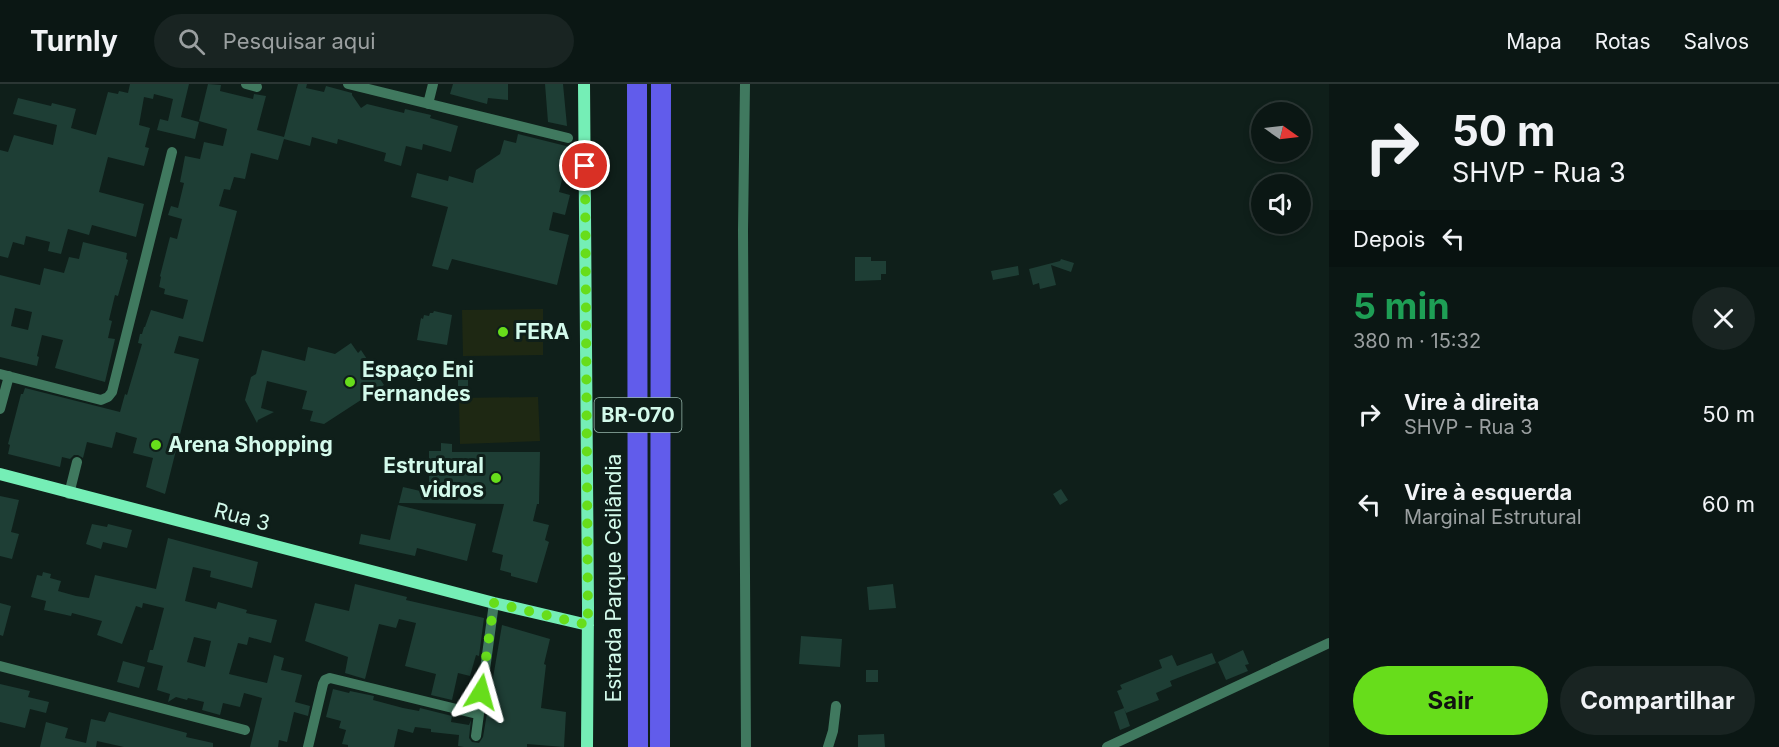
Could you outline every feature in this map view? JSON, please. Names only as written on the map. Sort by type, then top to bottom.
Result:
[{"type":"highway","name":"Estrada Parque Ceilândia","points":[[637,84],[638,747]]},
{"type":"highway","name":"BR-070","points":[[660,747],[661,84]]},
{"type":"main road","points":[[584,84],[587,747]]},
{"type":"main road","name":"Rua 3","points":[[0,474],[69,494],[588,625]]},
{"type":"street","points":[[246,84],[257,87]]},
{"type":"street","points":[[348,84],[568,138]]},
{"type":"street","points":[[428,104],[433,84]]},
{"type":"street","points":[[745,84],[742,230],[746,747]]},
{"type":"street","points":[[0,409],[4,375],[101,400],[112,392],[172,152]]},
{"type":"street","points":[[69,494],[77,462]]},
{"type":"street","points":[[476,736],[477,714],[494,603]]},
{"type":"street","points":[[1107,747],[1329,643]]},
{"type":"street","points":[[0,666],[245,730]]},
{"type":"street","points":[[308,747],[323,684],[330,678],[477,714]]},
{"type":"street","points":[[828,747],[836,706]]},
{"type":"green space","name":"FERA","points":[[543,309],[543,355],[463,356],[462,310]]},
{"type":"green space","points":[[538,397],[540,441],[460,444],[459,398]]},
{"type":"building","points":[[130,84],[189,84],[181,117],[199,122],[195,139],[157,130],[160,119],[168,121],[173,99],[154,94],[153,99],[144,97],[139,125],[150,128],[145,147],[149,148],[144,166],[108,157],[99,192],[144,204],[136,237],[92,225],[89,235],[68,229],[61,254],[48,251],[50,242],[26,236],[24,245],[13,242],[8,258],[0,256],[0,150],[8,152],[14,135],[53,145],[57,125],[13,114],[18,98],[76,109],[71,128],[96,135],[108,92],[128,93]]},
{"type":"building","points":[[208,84],[221,85],[220,91],[253,99],[254,94],[266,96],[257,130],[284,137],[298,84],[307,84],[306,88],[324,92],[326,86],[352,93],[361,108],[367,104],[404,113],[405,109],[431,115],[430,118],[458,126],[451,152],[423,144],[422,150],[406,146],[401,166],[384,161],[386,153],[338,139],[337,144],[312,137],[310,146],[284,139],[278,160],[251,153],[245,179],[234,177],[230,190],[224,189],[219,206],[237,211],[203,342],[179,336],[174,353],[199,359],[165,494],[146,487],[153,458],[133,453],[137,438],[116,432],[112,448],[87,442],[83,458],[78,455],[70,459],[62,457],[60,467],[8,454],[10,445],[8,444],[21,394],[25,388],[120,412],[142,344],[138,343],[140,334],[142,334],[151,310],[183,319],[188,300],[164,294],[165,289],[159,287],[160,276],[170,237],[177,239],[182,219],[168,215],[171,206],[178,208],[184,183],[180,182],[185,156],[200,159],[204,142],[223,146],[227,129],[199,121]]},
{"type":"building","points":[[453,84],[508,84],[508,100],[488,98],[487,104],[450,94]]},
{"type":"building","points":[[545,84],[563,84],[567,126],[548,122]]},
{"type":"building","points":[[518,134],[570,147],[559,192],[570,195],[565,215],[553,212],[549,230],[569,235],[557,285],[452,259],[448,270],[432,266],[448,207],[411,197],[417,173],[448,181],[449,176],[473,183],[476,170],[500,154],[504,140],[516,143]]},
{"type":"building","points":[[83,242],[127,253],[126,259],[128,260],[118,296],[115,295],[109,320],[112,321],[108,338],[115,339],[105,382],[55,368],[63,340],[42,335],[37,366],[0,357],[0,275],[40,285],[44,268],[64,273],[69,257],[79,259]],"holes":[[[15,308],[32,312],[28,330],[11,326]]]},
{"type":"building","points":[[855,257],[871,257],[871,261],[886,261],[886,274],[881,274],[881,280],[855,281]]},
{"type":"building","points":[[1061,259],[1074,263],[1071,272],[1051,265],[1056,285],[1040,289],[1039,283],[1033,285],[1029,269]]},
{"type":"building","points":[[1018,266],[1019,275],[993,280],[991,271]]},
{"type":"building","points":[[434,311],[452,315],[447,345],[417,340],[421,318],[423,319],[424,315],[429,316]]},
{"type":"building","name":"Espaço Eni Fernandes","points":[[351,343],[358,353],[361,350],[384,385],[324,424],[310,421],[313,411],[302,409],[307,391],[267,381],[261,408],[274,412],[258,420],[257,423],[245,400],[251,377],[256,374],[262,350],[305,361],[308,347],[335,354]]},
{"type":"building","points":[[458,371],[468,372],[468,386],[458,386]]},
{"type":"building","points":[[441,443],[452,444],[452,452],[540,452],[539,504],[537,504],[533,521],[549,525],[545,540],[549,542],[537,583],[511,576],[511,573],[500,570],[503,555],[492,552],[504,504],[399,503],[403,487],[429,493],[429,451],[441,451]]},
{"type":"building","points":[[1061,489],[1068,500],[1060,505],[1053,494]]},
{"type":"building","points":[[0,496],[19,500],[11,532],[19,534],[12,559],[0,556]]},
{"type":"building","points":[[398,505],[476,524],[467,561],[417,548],[415,556],[359,544],[361,534],[390,540]]},
{"type":"building","points":[[92,524],[107,527],[108,524],[132,530],[127,548],[103,542],[101,549],[86,544]]},
{"type":"building","points":[[168,538],[258,562],[252,588],[210,577],[211,571],[193,567],[185,601],[216,609],[218,602],[247,610],[246,613],[277,620],[271,643],[249,637],[247,645],[238,643],[229,674],[267,683],[274,655],[284,658],[281,670],[302,675],[295,702],[310,706],[308,716],[294,712],[287,742],[279,740],[278,747],[250,747],[262,698],[244,693],[240,707],[223,703],[220,715],[202,710],[204,702],[188,698],[187,700],[176,697],[168,702],[170,694],[157,690],[163,666],[147,662],[150,650],[153,650],[164,608],[143,603],[142,608],[136,606],[122,644],[97,635],[102,621],[72,613],[71,616],[44,610],[46,601],[31,597],[37,575],[42,576],[43,572],[51,574],[50,578],[61,581],[58,591],[89,598],[95,575],[156,589]],"holes":[[[194,637],[211,641],[205,667],[187,662]]]},
{"type":"building","points":[[355,584],[407,597],[406,600],[484,618],[479,656],[476,655],[470,676],[458,673],[452,700],[431,695],[436,674],[405,666],[416,623],[399,619],[396,628],[379,624],[365,679],[345,673],[348,657],[305,641],[315,603],[349,611]]},
{"type":"building","points":[[893,584],[896,608],[869,610],[867,587]]},
{"type":"building","points":[[0,603],[11,606],[3,636],[0,635]]},
{"type":"building","points":[[502,625],[550,639],[544,664],[546,665],[541,708],[566,712],[564,747],[527,744],[527,747],[464,747],[458,746],[459,735],[431,732],[431,729],[415,727],[413,733],[398,729],[394,747],[348,747],[342,744],[346,730],[339,728],[341,721],[326,717],[333,689],[374,696],[373,700],[403,708],[419,711],[420,708],[452,716],[451,722],[469,725],[471,720],[469,738],[472,742],[479,743],[483,737]]},
{"type":"building","points":[[801,636],[842,639],[840,667],[799,664]]},
{"type":"building","points":[[1243,650],[1249,664],[1245,665],[1248,671],[1226,680],[1218,662]]},
{"type":"building","points":[[1212,653],[1216,663],[1170,681],[1172,686],[1156,693],[1159,700],[1126,713],[1117,691],[1122,689],[1120,685],[1162,668],[1159,660],[1172,655],[1177,666]]},
{"type":"building","points":[[123,661],[145,667],[139,688],[117,682]]},
{"type":"building","points":[[866,670],[878,670],[878,682],[866,682]]},
{"type":"building","points":[[0,684],[30,691],[28,697],[49,702],[46,713],[30,709],[25,728],[0,722]]},
{"type":"building","points":[[1124,708],[1130,726],[1120,730],[1114,712]]},
{"type":"building","points":[[109,712],[187,733],[186,737],[213,743],[213,747],[124,747],[97,741],[96,747],[40,747],[46,722],[68,728],[65,738],[86,743],[91,719],[105,722]]},
{"type":"building","points":[[884,734],[885,747],[858,747],[858,735]]},
{"type":"place","name":"FERA","points":[[503,332]]},
{"type":"place","name":"Espaço Eni Fernandes","points":[[350,382]]},
{"type":"place","name":"Arena Shopping","points":[[156,445]]},
{"type":"place","name":"Estrutural vidros","points":[[496,478]]},
{"type":"route","points":[[481,692],[494,603],[588,625],[585,166]]}]
